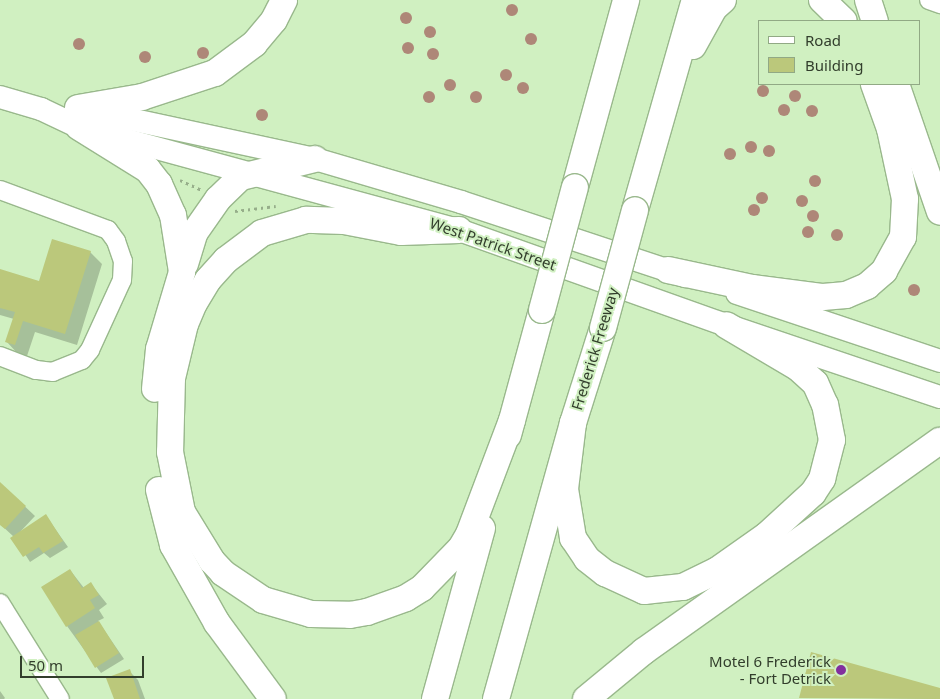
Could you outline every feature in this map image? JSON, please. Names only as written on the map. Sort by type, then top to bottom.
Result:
[{"type":"highway","points":[[78,117],[215,72],[254,44],[274,20],[284,0]]},
{"type":"highway","points":[[435,699],[626,0]]},
{"type":"highway","name":"Frederick Freeway","points":[[496,699],[573,423],[603,328],[695,0]]},
{"type":"highway","points":[[672,84],[714,8],[723,0]]},
{"type":"highway","points":[[822,0],[843,20]]},
{"type":"highway","points":[[868,0],[876,20]]},
{"type":"highway","points":[[668,270],[752,288],[823,297],[846,295],[868,286],[884,272],[902,237],[905,199],[890,129],[874,85]]},
{"type":"highway","points":[[896,85],[940,212]]},
{"type":"highway","points":[[78,117],[134,159],[159,184],[173,215],[182,272]]},
{"type":"highway","points":[[273,699],[217,623],[173,545],[156,480],[154,402],[159,349],[195,232],[218,199],[240,177],[315,159]]},
{"type":"highway","points":[[459,230],[401,232],[344,221],[306,220],[262,233],[226,260],[208,280],[188,317],[172,378],[170,452],[182,512],[198,543],[217,567],[263,600],[295,611],[328,616],[377,609],[422,588],[461,548],[469,534],[512,420]]},
{"type":"highway","points":[[573,423],[565,489],[573,538],[587,559],[605,573],[644,592],[683,587],[716,571],[767,535],[813,493],[822,479],[832,440],[825,405],[815,383],[797,367],[726,325]]},
{"type":"highway","points":[[586,699],[644,651],[940,441]]},
{"type":"main road","name":"West Patrick Street","points":[[0,97],[78,117],[315,159],[461,202],[940,361]]},
{"type":"main road","name":"West Patrick Street","points":[[78,117],[257,174],[459,230],[726,325],[940,397]]},
{"type":"street","points":[[929,0],[940,4]]},
{"type":"street","points":[[0,190],[108,230],[116,240],[123,261],[122,280],[90,350],[82,360],[53,372],[36,370],[0,356]]},
{"type":"street","points":[[0,602],[60,699]]},
{"type":"path","points":[[175,178],[211,194]]},
{"type":"building","points":[[52,239],[91,251],[65,334],[23,321],[15,345],[5,342],[15,312],[0,308],[0,269],[39,281]]},
{"type":"building","points":[[0,482],[26,506],[5,529],[0,525]]},
{"type":"building","points":[[46,514],[63,541],[43,553],[39,547],[23,557],[10,538]]},
{"type":"building","points":[[70,569],[82,588],[91,582],[99,595],[90,600],[95,608],[66,627],[41,587]]},
{"type":"building","points":[[99,621],[119,653],[95,668],[75,635]]},
{"type":"building","name":"Motel 6 Frederick - Fort Detrick","points":[[811,652],[940,688],[940,699],[799,698]]},
{"type":"building","points":[[130,669],[140,699],[114,699],[106,678]]},
{"type":"place","name":"Motel 6 Frederick - Fort Detrick","points":[[841,670]]}]
